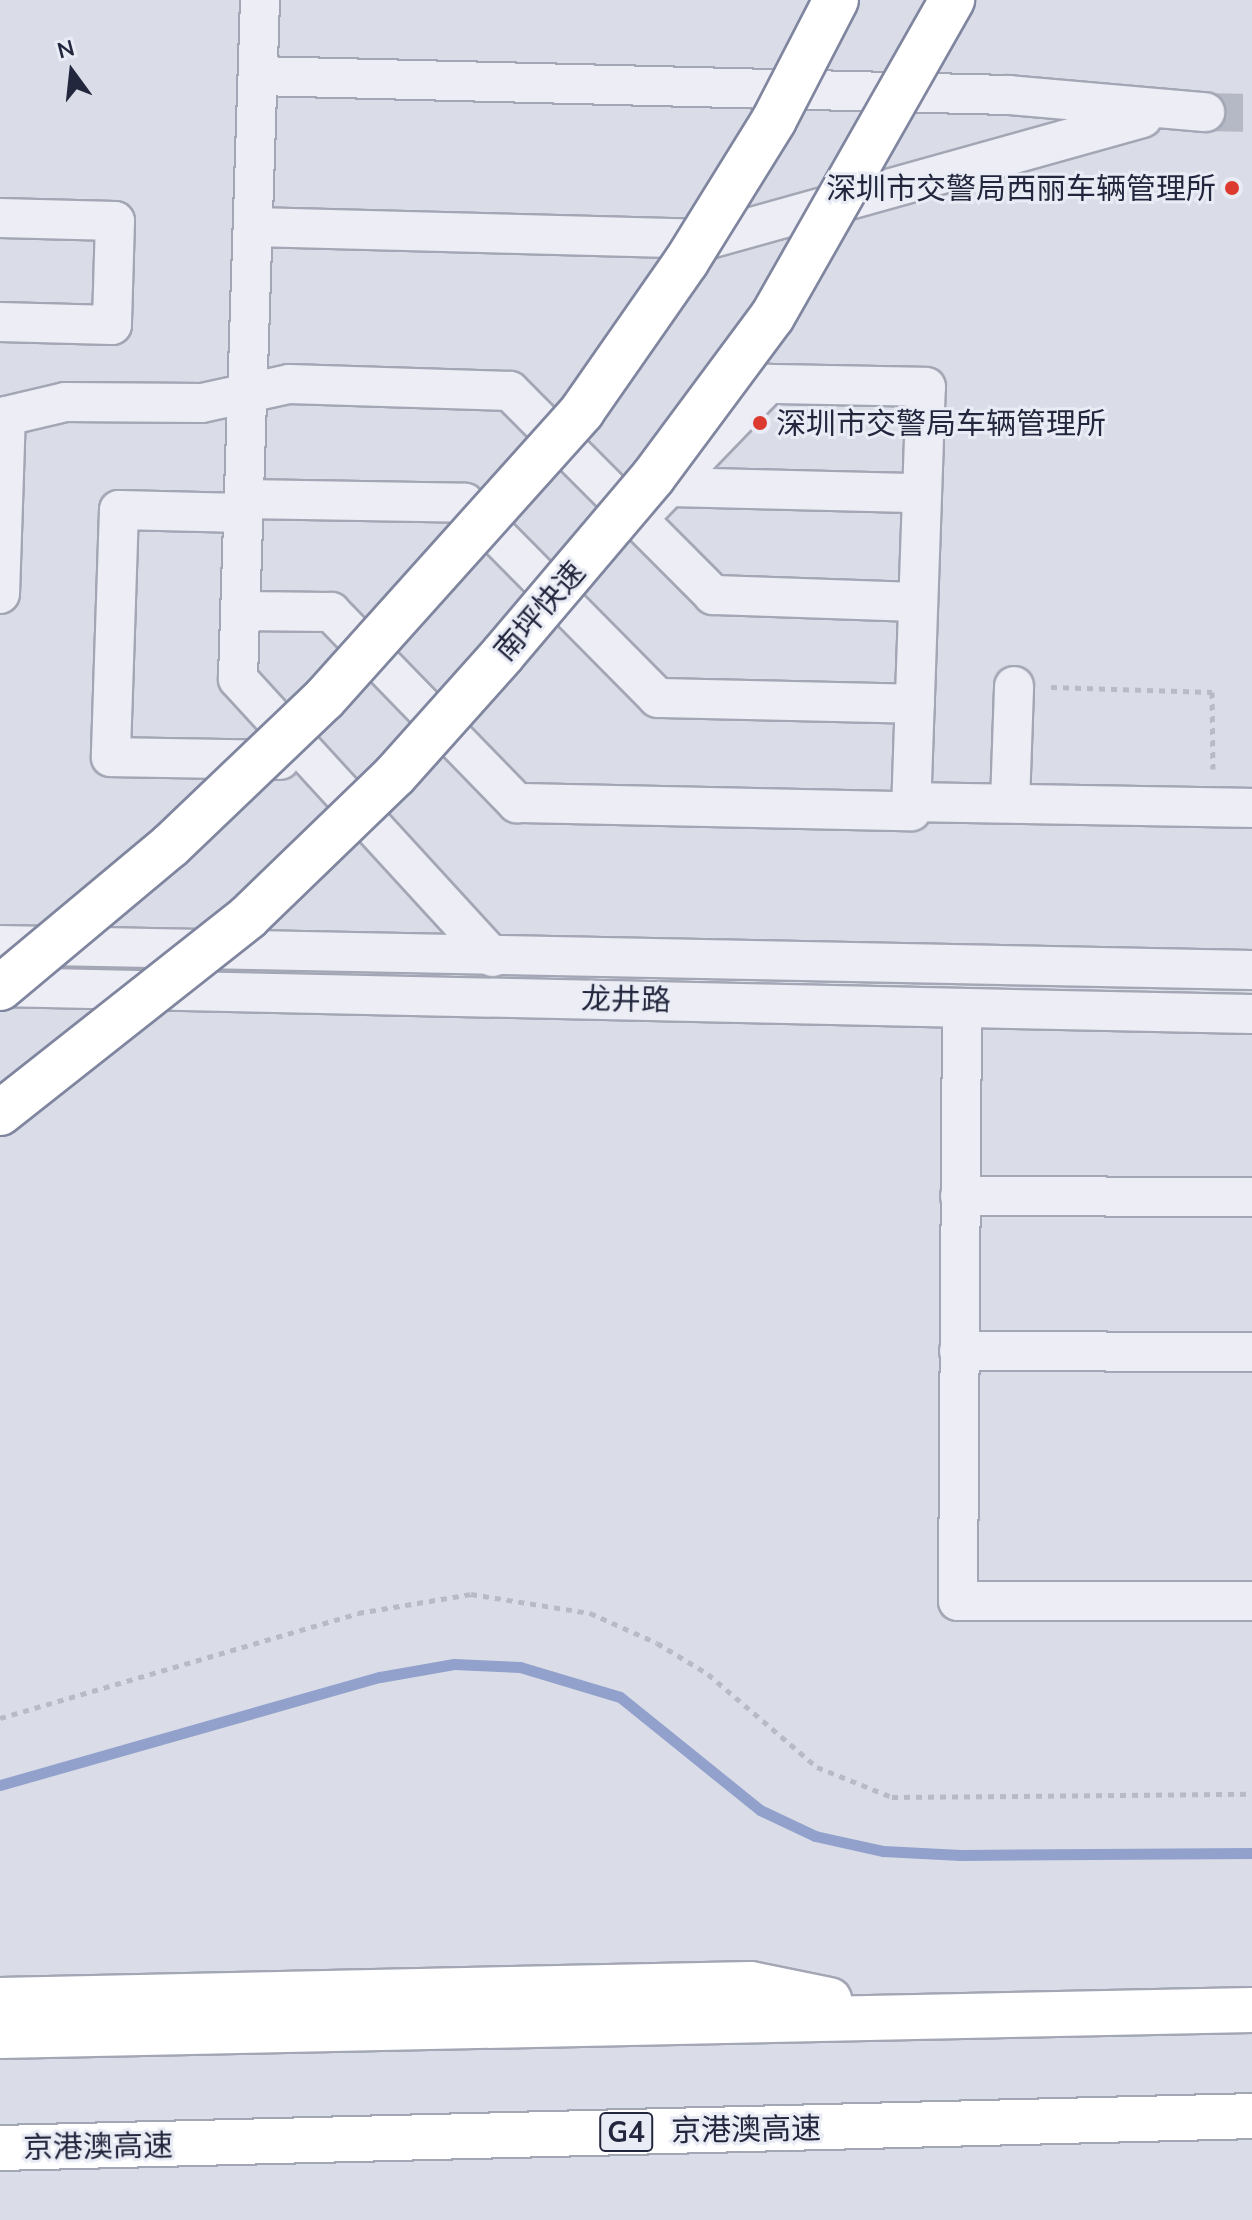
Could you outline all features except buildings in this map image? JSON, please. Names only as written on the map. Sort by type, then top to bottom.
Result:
[{"type":"highway","points":[[0,988],[170,846],[324,699],[582,411],[686,262],[774,120],[836,0]]},
{"type":"highway","name":"南坪快速","points":[[0,1113],[248,917],[395,775],[503,654],[653,477],[772,317],[952,0]]},
{"type":"highway","points":[[0,2000],[751,1984],[906,2016]]},
{"type":"highway","points":[[0,2036],[1252,2010]]},
{"type":"highway","name":"京港澳高速","points":[[0,2148],[1252,2116]]},
{"type":"street","points":[[260,0],[238,679],[493,957]]},
{"type":"street","points":[[258,76],[1009,95],[1164,111],[1205,112]]},
{"type":"street","points":[[254,227],[709,239],[1164,111]]},
{"type":"street","points":[[0,218],[115,221],[112,325],[0,322]]},
{"type":"street","points":[[0,594],[6,416],[65,402],[202,403],[289,384],[510,391],[713,595],[918,602]]},
{"type":"street","points":[[240,611],[331,612],[517,803],[911,811],[926,387],[768,384],[639,518]]},
{"type":"street","points":[[669,487],[922,493]]},
{"type":"street","points":[[315,760],[111,757],[119,510],[465,503],[658,698],[915,704]]},
{"type":"street","points":[[1010,803],[1014,686]]},
{"type":"street","points":[[912,802],[1252,808]]},
{"type":"street","name":"龙井路","points":[[0,945],[1252,970]]},
{"type":"street","name":"龙井路","points":[[0,988],[1252,1014]]},
{"type":"street","points":[[962,1008],[958,1601],[1252,1601]]},
{"type":"street","points":[[960,1196],[1252,1197]]},
{"type":"street","points":[[959,1351],[1252,1352]]},
{"type":"path","points":[[1014,686],[1212,692],[1209,769],[1223,769]]},
{"type":"path","points":[[0,1718],[358,1613],[471,1594],[590,1613],[657,1643],[708,1674],[817,1767],[892,1797],[1252,1794]]},
{"type":"waterway","points":[[0,1785],[380,1677],[454,1664],[520,1667],[620,1697],[760,1810],[815,1836],[883,1851],[961,1855],[1252,1853]]},
{"type":"tunnel","points":[[1205,112],[1252,113]]},
{"type":"place","name":"深圳市交警局西丽车辆管理所","points":[[1232,188]]},
{"type":"place","name":"深圳市交警局车辆管理所","points":[[760,423]]}]
